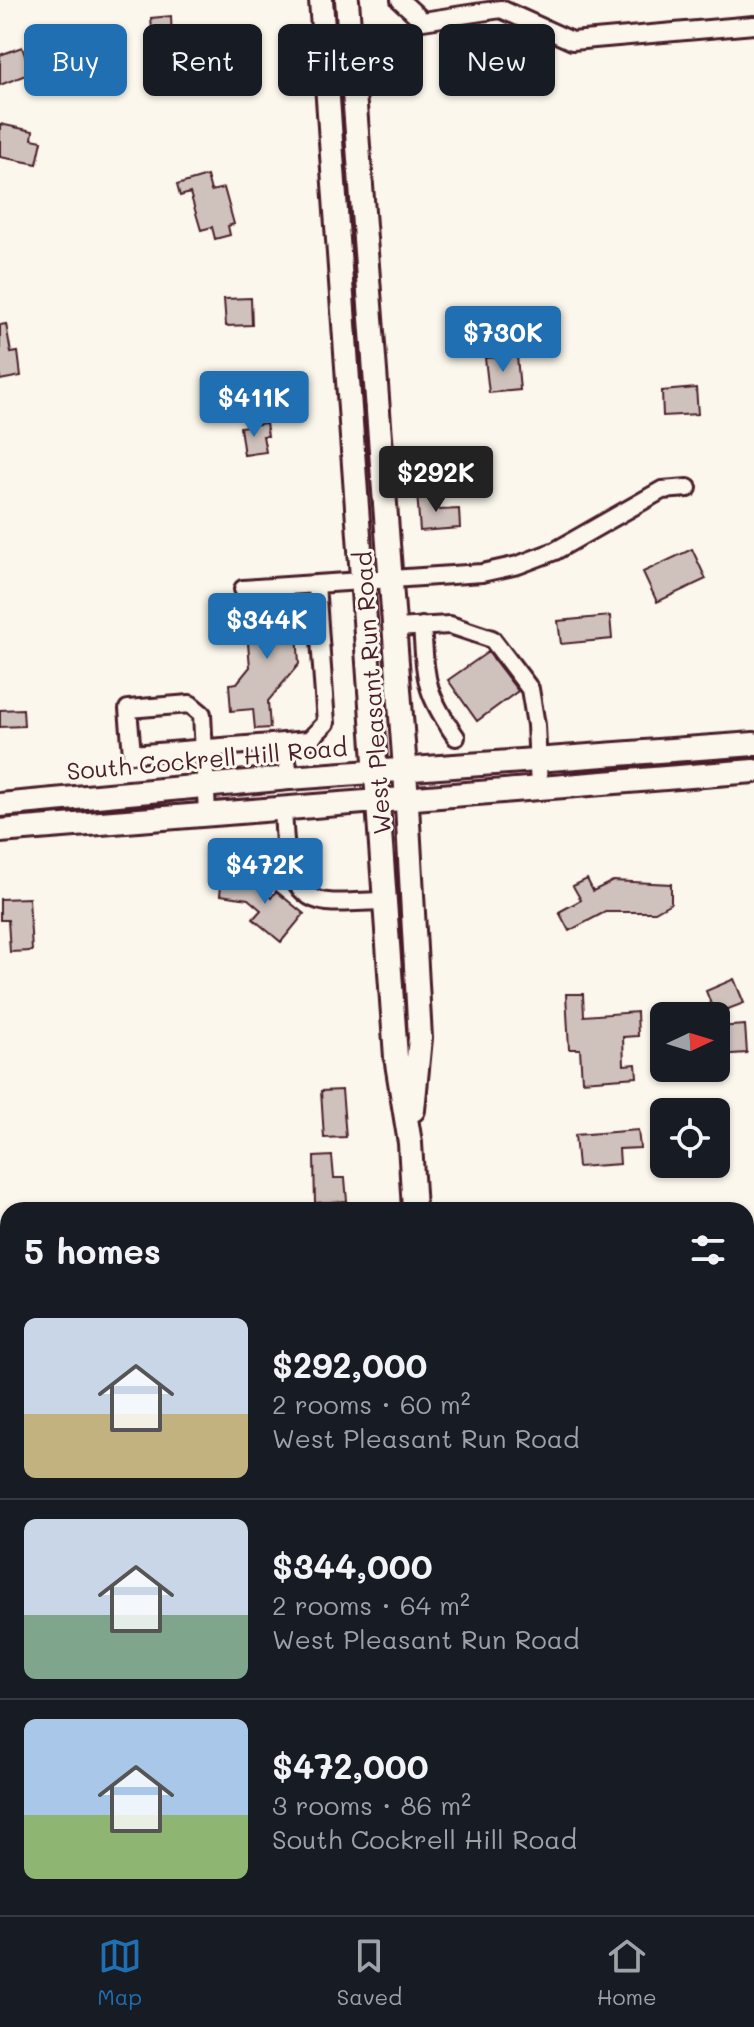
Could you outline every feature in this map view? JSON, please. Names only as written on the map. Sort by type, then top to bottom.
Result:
[{"type":"main road","name":"West Pleasant Run Road","points":[[321,0],[396,1057],[410,1143],[414,1202]]},
{"type":"main road","name":"West Pleasant Run Road","points":[[347,0],[392,578],[420,1038],[410,1143]]},
{"type":"main road","name":"South Cockrell Hill Road","points":[[0,805],[375,771],[754,744]]},
{"type":"main road","points":[[0,831],[754,771]]},
{"type":"street","points":[[400,0],[423,21],[505,4],[572,41],[754,25]]},
{"type":"street","points":[[243,589],[482,573],[518,565],[555,551],[662,490],[688,488]]},
{"type":"street","points":[[207,813],[205,748],[202,714],[190,704],[128,709],[132,754],[205,748],[309,740],[326,723],[316,584]]},
{"type":"street","points":[[395,628],[450,625],[492,639],[530,689],[539,788]]},
{"type":"street","points":[[422,626],[426,687],[435,707],[456,737]]},
{"type":"street","points":[[285,742],[289,778]]},
{"type":"street","points":[[283,807],[286,867],[304,891],[323,902],[384,901]]},
{"type":"building","points":[[171,16],[171,24],[151,24],[151,18]]},
{"type":"building","points":[[22,47],[24,76],[0,85],[0,55]]},
{"type":"building","points":[[0,124],[33,131],[32,139],[42,141],[37,164],[0,157]]},
{"type":"building","points":[[207,176],[211,191],[224,188],[234,224],[228,226],[230,235],[215,239],[212,227],[201,230],[190,193],[180,196],[177,185]]},
{"type":"building","points":[[251,298],[252,325],[226,326],[224,299]]},
{"type":"building","points":[[6,324],[11,353],[18,352],[21,376],[0,380],[0,325]]},
{"type":"building","points":[[517,356],[520,390],[489,393],[485,358]]},
{"type":"building","points":[[696,388],[698,414],[663,416],[662,391]]},
{"type":"building","points":[[266,423],[268,436],[263,436],[266,452],[244,455],[240,427]]},
{"type":"building","points":[[438,491],[439,510],[459,509],[460,528],[420,531],[417,493]]},
{"type":"building","points":[[692,549],[706,579],[657,602],[643,572]]},
{"type":"building","points":[[277,603],[296,616],[299,664],[268,701],[270,728],[255,729],[253,709],[231,711],[229,684],[237,683],[250,667],[246,620],[252,619],[263,604]]},
{"type":"building","points":[[610,616],[612,639],[561,644],[558,621]]},
{"type":"building","points":[[488,652],[518,691],[477,721],[448,680]]},
{"type":"building","points":[[23,709],[24,726],[0,727],[0,710]]},
{"type":"building","points":[[222,877],[249,880],[271,898],[276,891],[304,914],[281,942],[253,919],[261,910],[248,899],[220,895]]},
{"type":"building","points":[[587,879],[593,891],[613,881],[671,884],[671,903],[655,912],[605,912],[569,931],[559,912],[581,900],[573,886]]},
{"type":"building","points":[[29,898],[32,951],[10,952],[8,920],[0,920],[0,899]]},
{"type":"building","points":[[734,979],[744,1003],[730,1008],[730,1002],[710,1002],[706,991]]},
{"type":"building","points":[[566,994],[583,994],[584,1016],[637,1012],[638,1036],[623,1037],[624,1065],[636,1064],[637,1077],[582,1081],[580,1049],[569,1049]]},
{"type":"building","points":[[745,1025],[747,1053],[730,1054],[730,1026]]},
{"type":"building","points":[[342,1090],[346,1137],[324,1138],[321,1091]]},
{"type":"building","points":[[638,1130],[640,1148],[619,1149],[620,1164],[578,1167],[575,1135]]},
{"type":"building","points":[[332,1156],[334,1178],[345,1178],[347,1201],[315,1202],[314,1157]]}]
